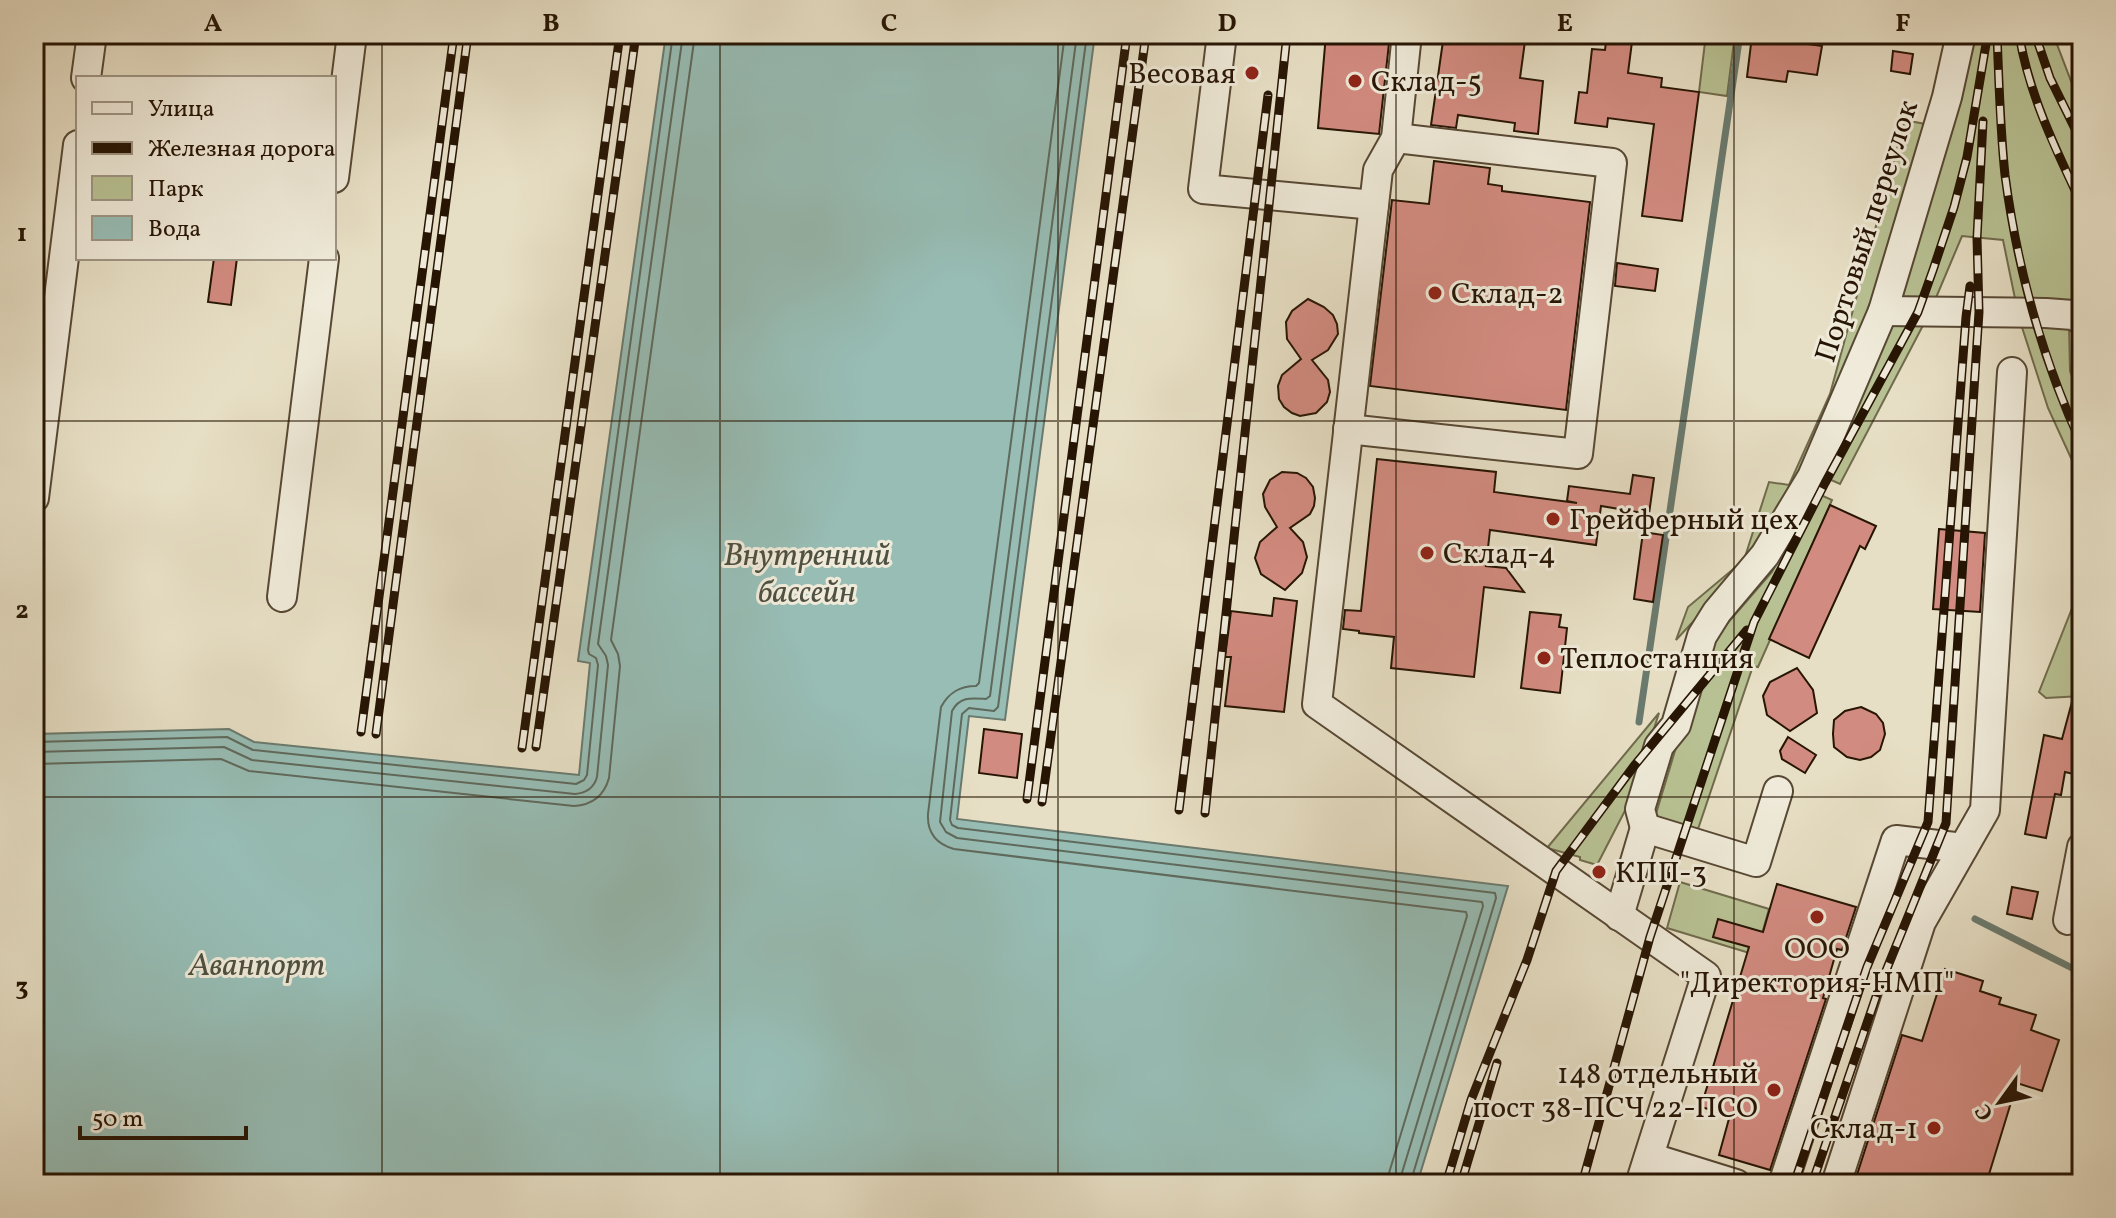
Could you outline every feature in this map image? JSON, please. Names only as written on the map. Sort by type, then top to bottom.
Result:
[{"type":"street","points":[[86,76],[92,34]]},
{"type":"street","points":[[336,162],[352,34]]},
{"type":"street","points":[[1222,34],[1203,189],[1374,205]]},
{"type":"street","points":[[1407,34],[1396,138],[1378,170],[1317,704],[1706,976],[1640,1184]]},
{"type":"street","name":"Портовый переулок","points":[[1619,916],[1645,828],[1640,809],[1659,746],[1676,725],[1702,636],[1717,612],[1765,555],[1812,477],[1883,311],[1947,97],[1961,34]]},
{"type":"street","points":[[1348,429],[1578,454],[1612,163],[1396,138]]},
{"type":"street","points":[[34,498],[76,161]]},
{"type":"street","points":[[282,597],[324,260]]},
{"type":"street","points":[[1883,311],[2046,313],[2073,315],[2082,320]]},
{"type":"street","points":[[1836,1184],[1921,922],[1985,810],[2012,372]]},
{"type":"street","points":[[1645,828],[1756,862],[1778,791]]},
{"type":"street","points":[[1783,1184],[1896,840],[1963,848]]},
{"type":"street","points":[[2068,920],[2082,847]]},
{"type":"street","points":[[1649,1157],[1736,1184]]},
{"type":"green space","points":[[1706,34],[1735,34],[1727,96],[1699,92]]},
{"type":"green space","points":[[1970,34],[2053,34],[2082,110],[2082,284],[2069,325],[2070,371],[2082,402],[2082,482],[2048,408],[2019,318],[2003,240],[1962,236],[1930,312],[1840,484],[1822,476]]},
{"type":"green space","points":[[1905,120],[1925,124],[1867,317],[1807,465],[1745,566],[1676,640],[1688,607],[1744,560],[1769,482],[1789,485],[1830,394]]},
{"type":"green space","points":[[1814,492],[1832,500],[1758,667],[1753,666],[1698,829],[1655,817],[1706,648],[1772,572]]},
{"type":"green space","points":[[2082,583],[2082,696],[2046,698],[2039,692]]},
{"type":"green space","points":[[1659,713],[1633,795],[1597,865],[1547,848]]},
{"type":"green space","points":[[1680,882],[1769,909],[1756,955],[1667,928]]},
{"type":"water","name":"Аванпорт","points":[[666,34],[1095,34],[1005,720],[969,716],[957,819],[1508,886],[1417,1184],[34,1184],[34,734],[229,729],[254,742],[579,775],[590,663],[578,661]]},
{"type":"building","name":"Склад-5","points":[[1326,34],[1390,34],[1379,134],[1318,128]]},
{"type":"building","points":[[1444,34],[1526,34],[1520,78],[1543,81],[1538,134],[1514,131],[1515,123],[1458,115],[1456,128],[1431,125]]},
{"type":"building","points":[[1607,34],[1633,34],[1628,73],[1662,78],[1661,87],[1699,92],[1682,221],[1642,216],[1654,124],[1608,118],[1607,127],[1575,123],[1579,92],[1587,93],[1592,49],[1605,50]]},
{"type":"building","points":[[1752,36],[1822,46],[1817,75],[1788,71],[1786,82],[1747,77]]},
{"type":"building","points":[[1893,51],[1913,54],[1910,74],[1891,71]]},
{"type":"building","points":[[1434,161],[1490,168],[1488,184],[1502,186],[1502,191],[1590,202],[1566,410],[1370,386],[1392,200],[1429,204]]},
{"type":"building","points":[[214,260],[237,260],[231,305],[208,302]]},
{"type":"building","points":[[1617,263],[1658,269],[1655,291],[1615,286]]},
{"type":"building","points":[[1308,299],[1333,315],[1338,334],[1328,350],[1312,360],[1328,380],[1330,392],[1327,402],[1316,413],[1300,416],[1284,407],[1279,399],[1278,386],[1282,375],[1301,359],[1287,339],[1286,322],[1292,311]]},
{"type":"building","name":"Склад-4","points":[[1377,459],[1496,472],[1494,492],[1577,503],[1567,501],[1569,486],[1630,494],[1633,475],[1654,478],[1649,514],[1601,506],[1596,545],[1490,530],[1486,566],[1506,568],[1524,592],[1484,587],[1474,677],[1391,668],[1394,637],[1343,629],[1345,610],[1361,611]]},
{"type":"building","points":[[1282,472],[1297,473],[1306,478],[1313,487],[1315,498],[1310,514],[1290,528],[1303,542],[1307,557],[1302,573],[1285,590],[1261,574],[1255,558],[1260,542],[1277,527],[1265,507],[1263,494],[1270,480]]},
{"type":"building","points":[[1830,505],[1876,526],[1865,549],[1860,546],[1809,658],[1769,639]]},
{"type":"building","points":[[1939,529],[1985,533],[1980,612],[1933,609]]},
{"type":"building","points":[[1643,532],[1663,535],[1653,602],[1634,599]]},
{"type":"building","points":[[1274,598],[1297,601],[1284,712],[1225,706],[1231,657],[1225,657],[1231,611],[1272,616]]},
{"type":"building","name":"Теплостанция","points":[[1530,612],[1561,615],[1559,627],[1567,628],[1560,693],[1521,688]]},
{"type":"building","points":[[1797,668],[1813,690],[1817,713],[1790,731],[1767,715],[1763,696],[1770,682]]},
{"type":"building","points":[[2076,687],[2082,688],[2082,756],[2078,775],[2065,772],[2061,795],[2055,794],[2046,838],[2025,834],[2044,735],[2062,739]]},
{"type":"building","points":[[1861,707],[1876,714],[1883,723],[1885,734],[1880,750],[1860,760],[1847,757],[1834,747],[1833,734],[1834,720],[1845,711]]},
{"type":"building","points":[[984,729],[1022,734],[1017,778],[979,773]]},
{"type":"building","points":[[1788,737],[1816,755],[1805,773],[1782,759],[1780,751]]},
{"type":"building","points":[[1777,884],[1856,907],[1842,950],[1837,949],[1823,998],[1826,999],[1770,1170],[1719,1155],[1730,1115],[1701,1107],[1749,947],[1713,937],[1718,919],[1763,932]]},
{"type":"building","points":[[2012,887],[2038,892],[2032,919],[2007,914]]},
{"type":"building","name":"Склад-1","points":[[1945,969],[1983,981],[1980,991],[2001,998],[1999,1004],[2036,1015],[2031,1030],[2059,1040],[2042,1091],[2017,1083],[1986,1184],[1854,1184],[1902,1035],[1922,1041]]},
{"type":"waterway","points":[[1639,722],[1740,34]]},
{"type":"waterway","points":[[1975,919],[2082,973]]},
{"type":"railway","points":[[361,732],[454,34]]},
{"type":"railway","points":[[376,734],[468,34]]},
{"type":"railway","points":[[522,748],[620,34]]},
{"type":"railway","points":[[536,747],[636,34]]},
{"type":"railway","points":[[1027,799],[1127,34]]},
{"type":"railway","points":[[1042,802],[1146,34]]},
{"type":"railway","points":[[1205,813],[1287,34]]},
{"type":"railway","points":[[1997,34],[2003,157],[2024,279],[2055,380],[2082,445]]},
{"type":"railway","points":[[2019,34],[2036,100],[2082,205]]},
{"type":"railway","points":[[2035,34],[2050,78],[2082,143]]},
{"type":"railway","points":[[1582,1184],[1650,937],[1754,622],[1918,312],[1933,270],[1967,157],[1987,38]]},
{"type":"railway","points":[[1179,810],[1268,95]]},
{"type":"railway","points":[[1812,1184],[1879,988],[1946,823],[1979,312],[1977,238],[1983,121]]},
{"type":"railway","points":[[1794,1184],[1867,967],[1928,822],[1970,286]]},
{"type":"railway","points":[[1446,1184],[1471,1100],[1527,960],[1556,871],[1634,766],[1747,630]]},
{"type":"railway","points":[[1461,1184],[1497,1063]]},
{"type":"place","name":"Весовая","points":[[1252,73]]},
{"type":"place","name":"Склад-5","points":[[1355,81]]},
{"type":"place","name":"Склад-2","points":[[1435,293]]},
{"type":"place","name":"Грейферный цех","points":[[1553,519]]},
{"type":"place","name":"Склад-4","points":[[1427,553]]},
{"type":"place","name":"Теплостанция","points":[[1544,658]]},
{"type":"place","name":"КПП-3","points":[[1599,872]]},
{"type":"place","name":"ООО \"Директория-НМП\"","points":[[1817,917]]},
{"type":"place","name":"148 отдельный пост 38-ПСЧ 22-ПСО","points":[[1774,1090]]},
{"type":"place","name":"Склад-1","points":[[1934,1128]]},
{"type":"water label","name":"Внутренний бассейн","points":[[807,572]]}]
